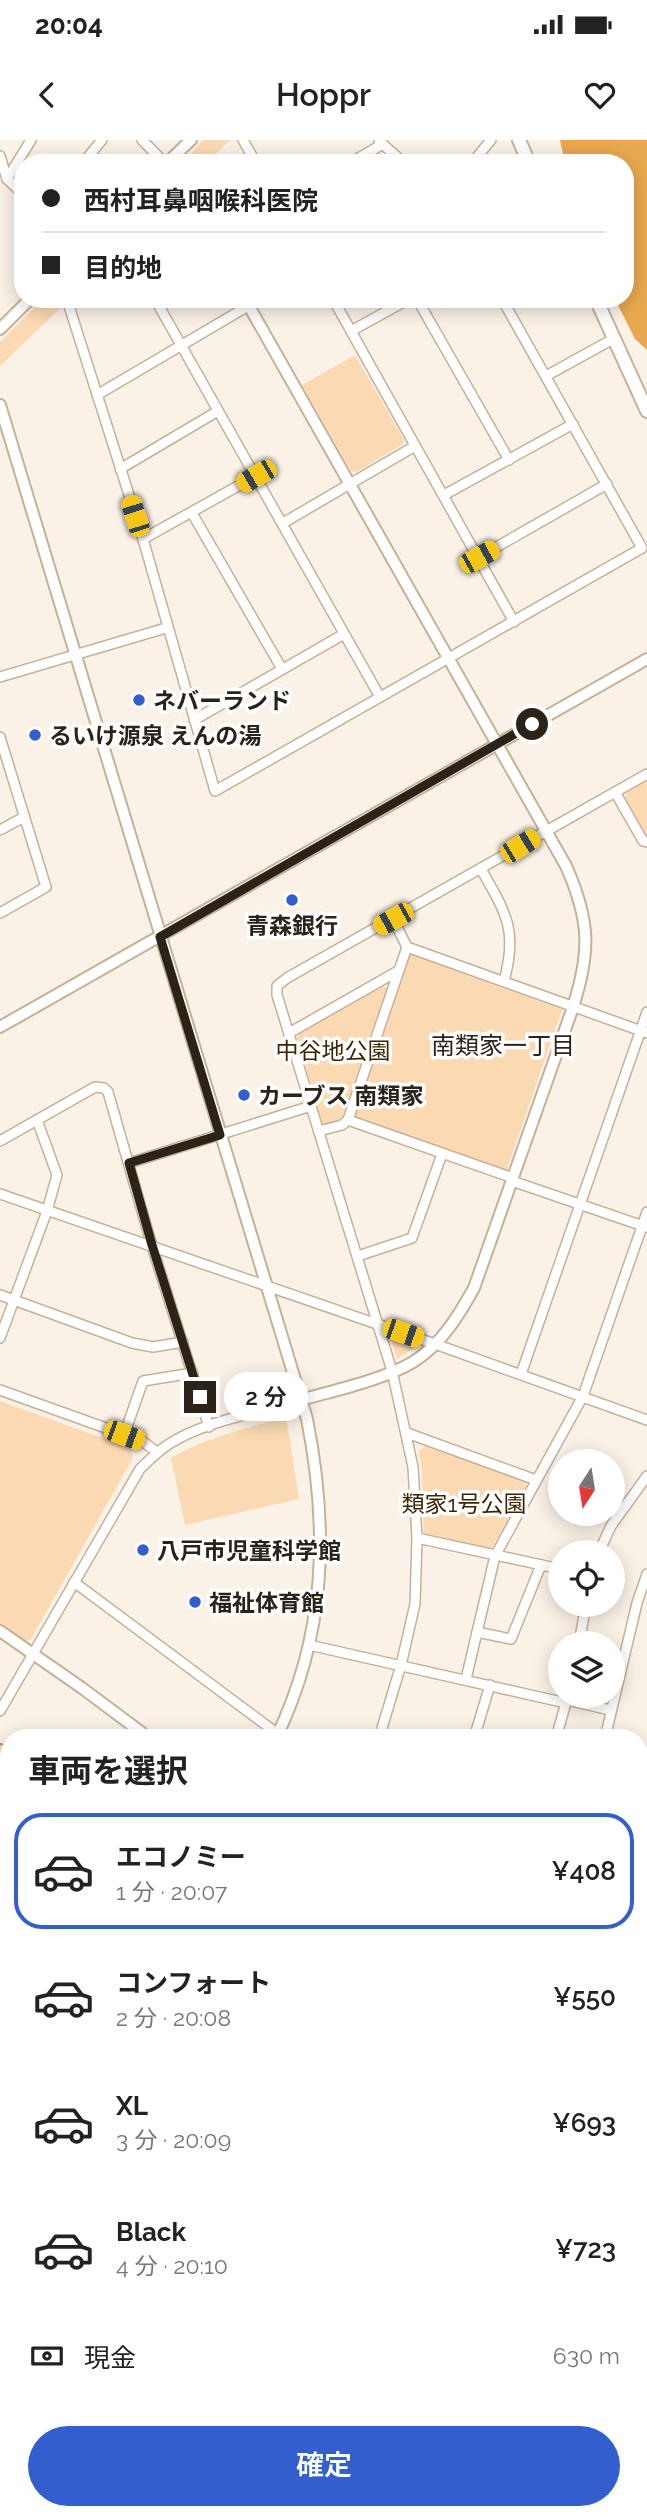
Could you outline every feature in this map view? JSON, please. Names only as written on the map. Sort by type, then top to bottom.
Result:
[{"type":"main road","points":[[600,308],[647,411]]},
{"type":"street","points":[[90,154],[102,140]]},
{"type":"street","points":[[142,140],[157,154]]},
{"type":"street","points":[[176,154],[191,140]]},
{"type":"street","points":[[479,154],[491,140]]},
{"type":"street","points":[[363,154],[380,142],[394,154]]},
{"type":"street","points":[[0,156],[7,178],[14,185]]},
{"type":"street","points":[[7,178],[14,167]]},
{"type":"street","points":[[0,329],[21,308]]},
{"type":"street","points":[[70,308],[143,539],[166,628],[215,791],[642,548],[507,308]]},
{"type":"street","points":[[160,308],[380,697]]},
{"type":"street","points":[[97,395],[238,308]]},
{"type":"street","points":[[0,1711],[140,1469],[157,1452],[172,1442],[209,1427],[392,1371],[413,1362],[435,1344],[458,1318],[474,1287],[582,981],[586,957],[583,908],[566,866],[348,485],[250,308]]},
{"type":"street","points":[[338,308],[514,622]]},
{"type":"street","points":[[351,331],[393,308]]},
{"type":"street","points":[[422,308],[509,460]]},
{"type":"street","points":[[546,376],[613,340]]},
{"type":"street","points":[[0,405],[301,1399],[315,1460],[320,1506],[321,1563],[310,1645],[296,1691],[280,1729]]},
{"type":"street","points":[[120,470],[218,411]]},
{"type":"street","points":[[444,495],[573,424]]},
{"type":"street","points":[[283,523],[415,446]]},
{"type":"street","points":[[143,539],[256,476]]},
{"type":"street","points":[[479,557],[607,484]]},
{"type":"street","points":[[192,513],[282,670]]},
{"type":"street","points":[[0,677],[166,628]]},
{"type":"street","points":[[194,720],[344,634]]},
{"type":"street","points":[[0,1027],[647,659]]},
{"type":"street","points":[[0,737],[46,887],[0,913]]},
{"type":"street","points":[[382,1729],[401,1665],[415,1604],[417,1538],[413,1467],[392,1371],[277,995],[277,986],[647,775]]},
{"type":"street","points":[[615,793],[643,841],[647,842]]},
{"type":"street","points":[[0,830],[24,817]]},
{"type":"street","points":[[481,869],[499,900],[511,934],[511,956],[503,981]]},
{"type":"street","points":[[393,919],[407,947],[644,1032]]},
{"type":"street","points":[[319,1132],[342,1125],[348,1120],[407,947]]},
{"type":"street","points":[[289,1032],[398,971]]},
{"type":"street","points":[[520,1374],[644,1032],[647,1012]]},
{"type":"street","points":[[0,1141],[95,1087],[104,1088],[108,1092],[209,1427]]},
{"type":"street","points":[[129,1163],[311,1105]]},
{"type":"street","points":[[0,1338],[47,1211],[57,1175],[37,1120]]},
{"type":"street","points":[[348,1120],[644,1227]]},
{"type":"street","points":[[358,1256],[412,1238],[442,1154]]},
{"type":"street","points":[[0,1194],[646,1416]]},
{"type":"street","points":[[466,1679],[495,1556],[583,1396],[647,1212]]},
{"type":"street","points":[[0,1295],[132,1343],[153,1348],[183,1342]]},
{"type":"street","points":[[124,1435],[143,1381],[193,1373]]},
{"type":"street","points":[[0,1390],[142,1441],[157,1452]]},
{"type":"street","points":[[407,1433],[536,1480]]},
{"type":"street","points":[[605,1540],[611,1526],[647,1476]]},
{"type":"street","points":[[417,1538],[548,1567]]},
{"type":"street","points":[[477,1632],[511,1639],[541,1566]]},
{"type":"street","points":[[607,1729],[637,1603],[647,1574]]},
{"type":"street","points":[[74,1581],[268,1729]]},
{"type":"street","points":[[0,1631],[137,1729]]},
{"type":"street","points":[[310,1645],[548,1696]]},
{"type":"street","points":[[477,1729],[490,1685]]},
{"type":"street","points":[[559,1729],[565,1708]]},
{"type":"street","points":[[601,1708],[610,1710]]},
{"type":"green space","points":[[203,140],[230,140],[215,154],[191,154]]},
{"type":"green space","points":[[34,308],[61,308],[0,366],[0,342]]},
{"type":"green space","points":[[355,355],[404,440],[403,444],[356,472],[351,471],[302,385]]},
{"type":"green space","points":[[647,781],[647,837],[625,799],[626,793]]},
{"type":"green space","points":[[409,952],[563,1007],[506,1172],[352,1117]]},
{"type":"green space","name":"中谷地公園","points":[[383,986],[388,989],[343,1117],[341,1121],[326,1125],[322,1122],[297,1038],[300,1032]]},
{"type":"green space","points":[[389,1334],[419,1345],[397,1359]]},
{"type":"green space","points":[[0,1401],[130,1448],[133,1458],[31,1639],[24,1642],[0,1626]]},
{"type":"green space","points":[[281,1418],[287,1422],[299,1499],[185,1525],[171,1458],[211,1439]]},
{"type":"green space","name":"類家1号公園","points":[[424,1446],[523,1480],[527,1488],[492,1547],[487,1550],[428,1537],[424,1533],[419,1451]]},
{"type":"shaded area","points":[[560,140],[647,140],[647,350],[635,339],[620,308],[634,308],[634,154],[563,154]]},
{"type":"place","name":"ネバーランド","points":[[139,700]]},
{"type":"place","name":"るいけ源泉 えんの湯","points":[[35,735]]},
{"type":"place","name":"青森銀行","points":[[292,900]]},
{"type":"place","name":"カーブス 南類家","points":[[244,1095]]},
{"type":"place","name":"八戸市児童科学館","points":[[143,1550]]},
{"type":"place","name":"福祉体育館","points":[[195,1602]]},
{"type":"district","name":"南類家一丁目","points":[[503,1045]]},
{"type":"route","points":[[200,1397],[129,1163],[220,1135],[160,937],[532,724]]}]
